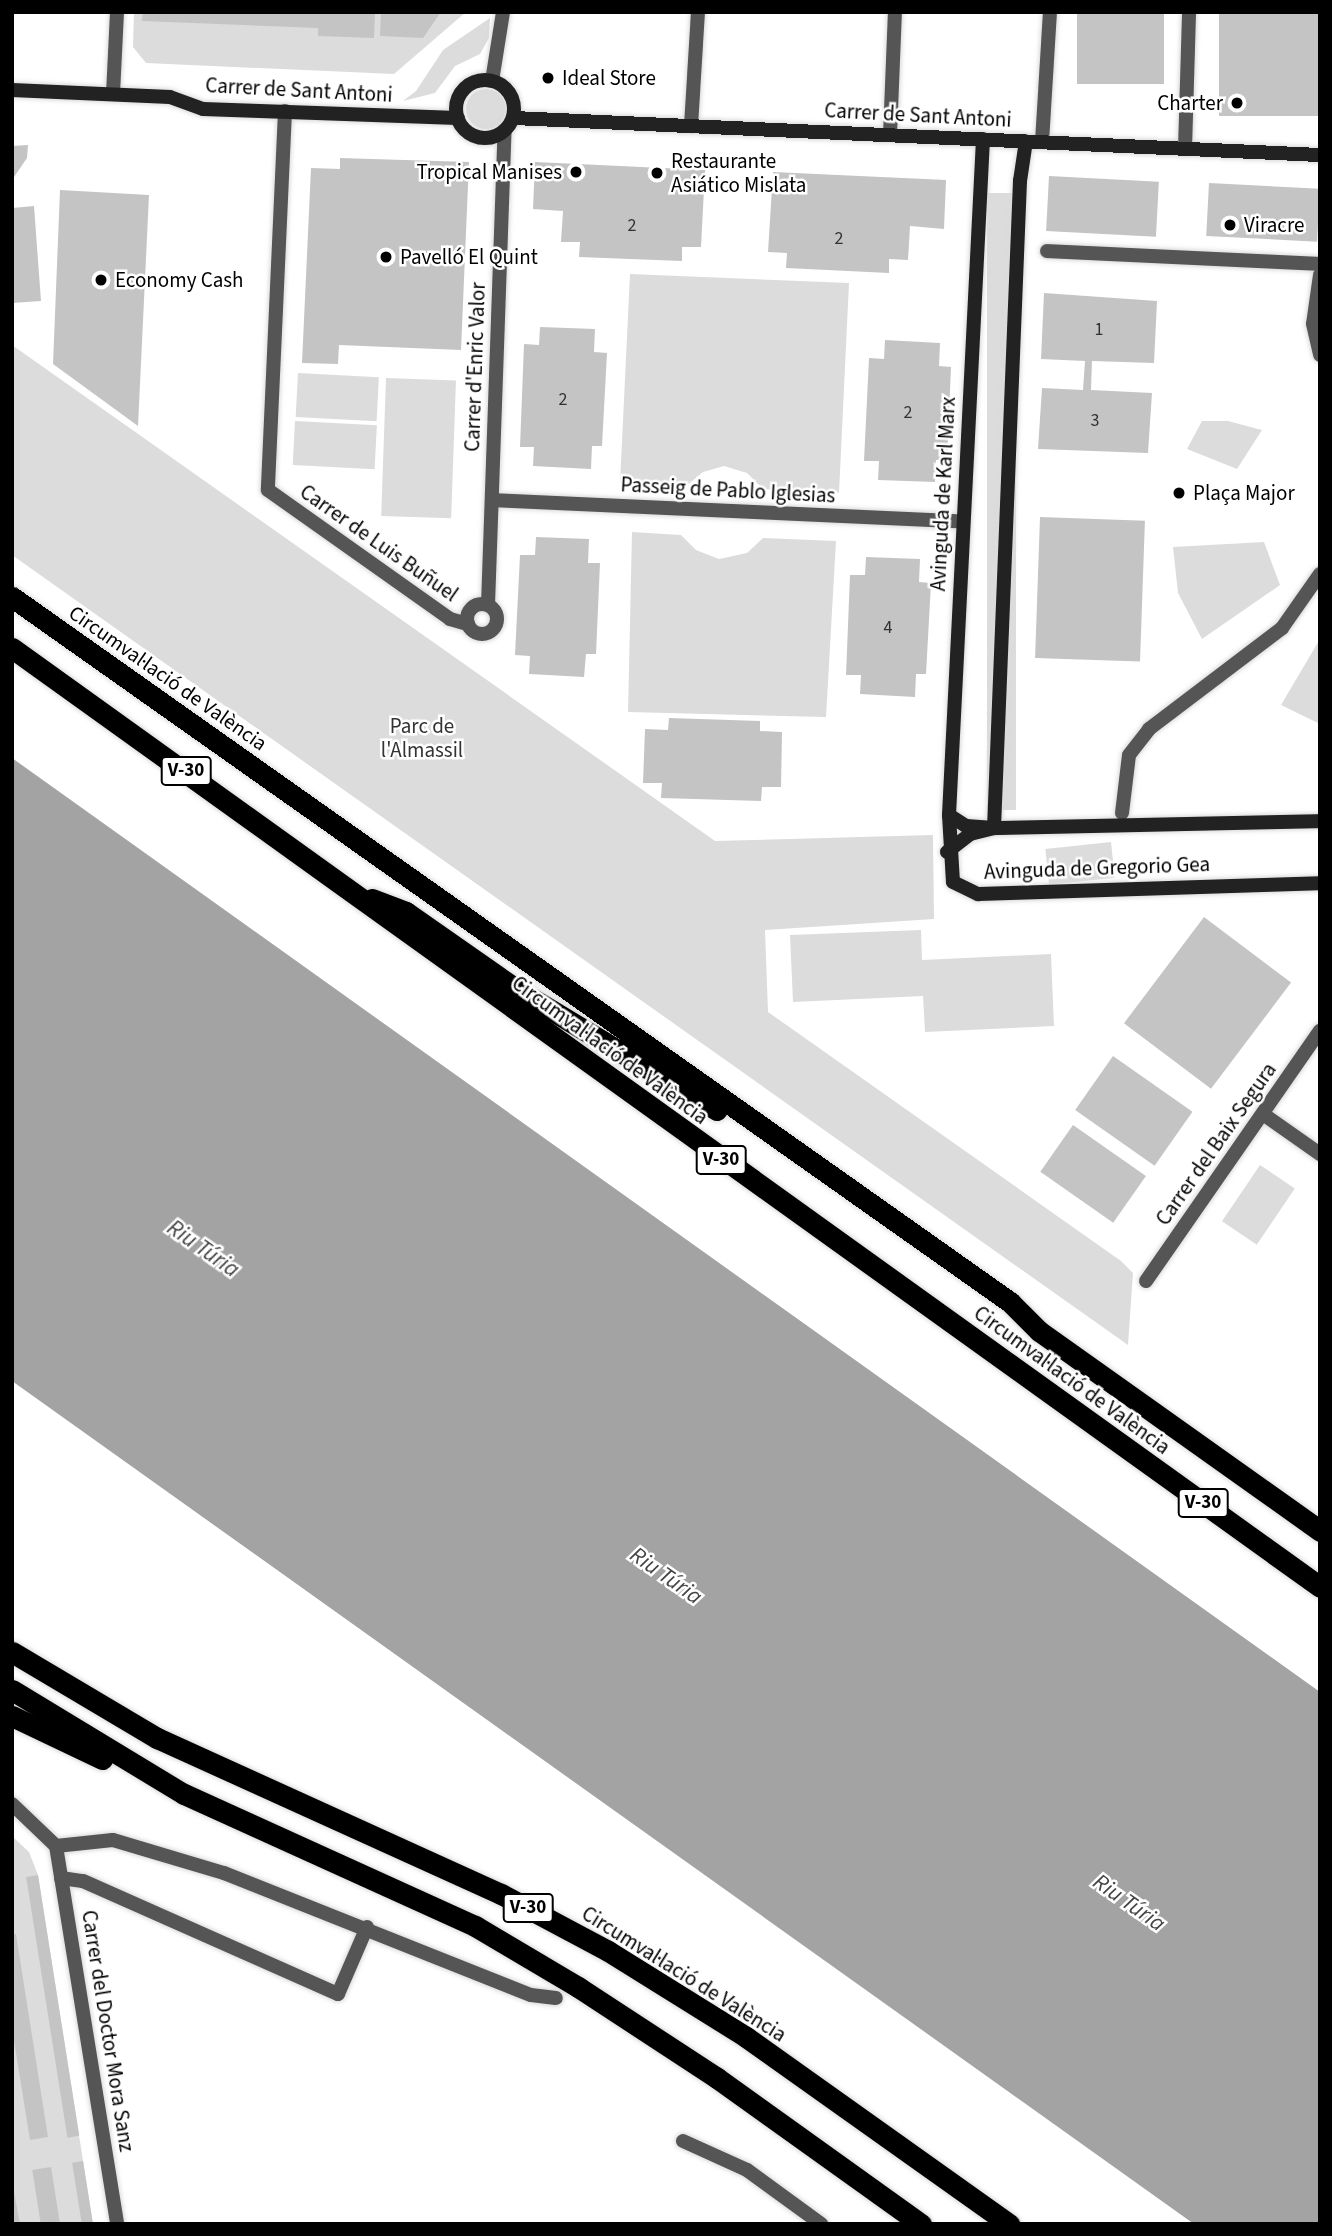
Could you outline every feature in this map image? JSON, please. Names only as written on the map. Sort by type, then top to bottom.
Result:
[{"type":"highway","name":"Circumval·lació de València","points":[[12,597],[987,1286],[1039,1331],[1320,1531]]},
{"type":"highway","name":"Circumval·lació de València","points":[[12,648],[360,894],[399,930],[1320,1587]]},
{"type":"highway","points":[[360,894],[406,912],[513,987],[683,1088],[1003,1311],[1039,1331]]},
{"type":"highway","name":"Circumval·lació de València","points":[[12,1652],[157,1738],[501,1894],[608,1951],[746,2038],[1009,2224]]},
{"type":"highway","name":"V-30","points":[[12,1690],[184,1794],[475,1926],[717,2078],[920,2224]]},
{"type":"highway","points":[[12,1716],[184,1794]]},
{"type":"street","points":[[113,94],[117,12]]},
{"type":"street","points":[[492,80],[503,12]]},
{"type":"street","points":[[691,126],[698,12]]},
{"type":"street","points":[[890,135],[895,12]]},
{"type":"street","points":[[1042,142],[1050,12]]},
{"type":"street","points":[[1185,149],[1189,12]]},
{"type":"street","points":[[492,80],[512,96],[514,118],[505,130],[477,136],[458,118],[458,100],[467,86],[492,80]]},
{"type":"street","name":"Carrer de Sant Antoni","points":[[12,90],[170,97],[203,108],[458,118]]},
{"type":"street","name":"Carrer de Luis Buñuel","points":[[285,111],[268,490],[450,619],[468,624]]},
{"type":"street","name":"Carrer de Sant Antoni","points":[[514,118],[1320,155]]},
{"type":"street","name":"Carrer d'Enric Valor","points":[[488,605],[505,130]]},
{"type":"street","name":"Avinguda de Karl Marx","points":[[947,852],[983,139]]},
{"type":"street","points":[[949,815],[966,826],[994,828],[1026,141]]},
{"type":"street","points":[[1047,250],[1320,264]]},
{"type":"street","points":[[1320,275],[1313,324],[1320,355]]},
{"type":"street","name":"Passeig de Pablo Iglesias","points":[[492,500],[962,521]]},
{"type":"street","points":[[1122,813],[1129,755],[1149,729],[1282,628],[1320,573]]},
{"type":"street","points":[[488,605],[497,617],[492,631],[478,634],[468,624],[473,606],[488,605]]},
{"type":"street","name":"Avinguda de Gregorio Gea","points":[[1320,821],[994,828],[970,834],[947,852],[953,882],[978,894],[1320,883]]},
{"type":"street","name":"Carrer del Baix Segura","points":[[1146,1281],[1320,1031]]},
{"type":"street","points":[[1263,1114],[1320,1154]]},
{"type":"street","points":[[12,1804],[56,1846],[113,1840],[224,1873],[367,1927],[531,1995],[556,1998]]},
{"type":"street","name":"Carrer del Doctor Mora Sanz","points":[[56,1846],[117,2224]]},
{"type":"street","points":[[61,1878],[83,1881],[338,1994],[367,1927]]},
{"type":"street","points":[[683,2141],[747,2170],[821,2224]]},
{"type":"green space","points":[[134,12],[466,12],[394,74],[146,63],[133,47]]},
{"type":"green space","points":[[490,18],[489,38],[480,54],[455,66],[435,93],[403,101],[416,91],[443,50]]},
{"type":"green space","points":[[486,89],[500,95],[506,109],[500,123],[486,129],[472,123],[466,109],[472,95]]},
{"type":"green space","points":[[987,193],[1016,193],[1016,810],[987,810]]},
{"type":"green space","points":[[630,274],[849,283],[839,493],[763,489],[747,473],[724,466],[703,472],[686,486],[620,483]]},
{"type":"green space","name":"Parc de l'Almassil","points":[[12,345],[715,841],[933,835],[934,919],[765,930],[768,1012],[1121,1261],[1133,1273],[1128,1345],[12,555]]},
{"type":"green space","points":[[298,373],[379,377],[377,421],[296,417]]},
{"type":"green space","points":[[386,378],[456,380],[451,518],[381,516]]},
{"type":"green space","points":[[295,421],[377,425],[375,469],[293,465]]},
{"type":"green space","points":[[1202,421],[1228,421],[1262,430],[1237,469],[1187,449]]},
{"type":"green space","points":[[632,532],[681,535],[696,550],[719,559],[747,553],[763,538],[836,541],[826,717],[628,712]]},
{"type":"green space","points":[[1264,542],[1280,585],[1202,639],[1178,593],[1173,547]]},
{"type":"green space","points":[[1320,639],[1320,724],[1281,705]]},
{"type":"green space","points":[[1111,842],[1115,878],[1049,885],[1045,849]]},
{"type":"green space","points":[[921,930],[922,960],[1051,954],[1054,1026],[925,1032],[923,996],[793,1002],[790,935]]},
{"type":"green space","points":[[1260,1165],[1295,1188],[1257,1245],[1222,1221]]},
{"type":"green space","points":[[12,1836],[29,1852],[38,1875],[93,2224],[12,2224]]},
{"type":"water","name":"Riu Túria","points":[[12,758],[1320,1692],[1320,2224],[1194,2224],[12,1381]]},
{"type":"building","points":[[143,12],[375,12],[374,38],[318,36],[318,28],[142,21]]},
{"type":"building","points":[[381,12],[441,12],[423,38],[380,36]]},
{"type":"building","points":[[1077,12],[1164,12],[1164,84],[1077,84]]},
{"type":"building","points":[[1219,12],[1320,12],[1320,116],[1219,116]]},
{"type":"building","points":[[28,145],[27,158],[12,180],[12,146]]},
{"type":"building","name":"Pavelló El Quint","points":[[340,158],[469,162],[461,350],[339,345],[338,364],[302,363],[311,168],[340,169]]},
{"type":"building","points":[[535,162],[705,170],[701,247],[682,247],[682,261],[579,257],[580,242],[561,242],[563,211],[533,209]]},
{"type":"building","points":[[773,172],[946,180],[944,229],[910,226],[908,260],[889,259],[889,273],[786,268],[787,253],[768,252]]},
{"type":"building","points":[[1049,176],[1159,182],[1156,237],[1046,231]]},
{"type":"building","points":[[1209,183],[1320,189],[1317,242],[1206,236]]},
{"type":"building","name":"Economy Cash","points":[[60,190],[149,195],[138,426],[53,364]]},
{"type":"building","points":[[34,206],[41,301],[12,303],[12,208]]},
{"type":"building","points":[[1044,293],[1157,301],[1154,363],[1092,361],[1091,390],[1152,393],[1148,453],[1038,449],[1042,388],[1083,390],[1085,361],[1041,359]]},
{"type":"building","points":[[540,327],[595,329],[594,352],[607,353],[602,446],[592,446],[591,469],[533,466],[534,447],[520,447],[524,344],[539,345]]},
{"type":"building","points":[[885,340],[940,343],[939,366],[951,367],[947,460],[936,460],[935,482],[878,480],[879,461],[864,461],[869,358],[884,359]]},
{"type":"building","points":[[1040,517],[1145,521],[1140,662],[1035,658]]},
{"type":"building","points":[[536,537],[589,539],[588,563],[600,563],[596,654],[586,654],[584,677],[529,674],[530,656],[515,655],[520,555],[535,555]]},
{"type":"building","points":[[866,557],[920,559],[919,582],[931,583],[926,674],[916,674],[915,697],[860,694],[861,675],[846,675],[850,575],[865,575]]},
{"type":"building","points":[[669,718],[760,721],[760,731],[782,732],[781,787],[762,787],[761,801],[661,798],[662,783],[643,783],[645,729],[668,730]]},
{"type":"building","points":[[1204,917],[1291,983],[1211,1089],[1124,1023]]},
{"type":"building","points":[[1113,1056],[1192,1112],[1155,1166],[1075,1110]]},
{"type":"building","points":[[1073,1125],[1146,1176],[1113,1223],[1040,1172]]},
{"type":"building","points":[[38,1875],[79,2136],[67,2138],[26,1877]]},
{"type":"building","points":[[12,1934],[16,1934],[48,2137],[30,2140],[12,2028]]},
{"type":"building","points":[[83,2161],[93,2224],[82,2224],[72,2163]]},
{"type":"building","points":[[51,2167],[60,2224],[41,2224],[32,2170]]},
{"type":"building","points":[[14,2192],[20,2224],[12,2224]]},
{"type":"place","name":"Ideal Store","points":[[548,78]]},
{"type":"place","name":"Charter","points":[[1237,103]]},
{"type":"place","name":"Tropical Manises","points":[[576,172]]},
{"type":"place","name":"Restaurante Asiático Mislata","points":[[657,173]]},
{"type":"place","name":"Viracre","points":[[1230,225]]},
{"type":"place","name":"Pavelló El Quint","points":[[386,257]]},
{"type":"place","name":"Economy Cash","points":[[101,280]]},
{"type":"place","name":"Plaça Major","points":[[1179,493]]}]
